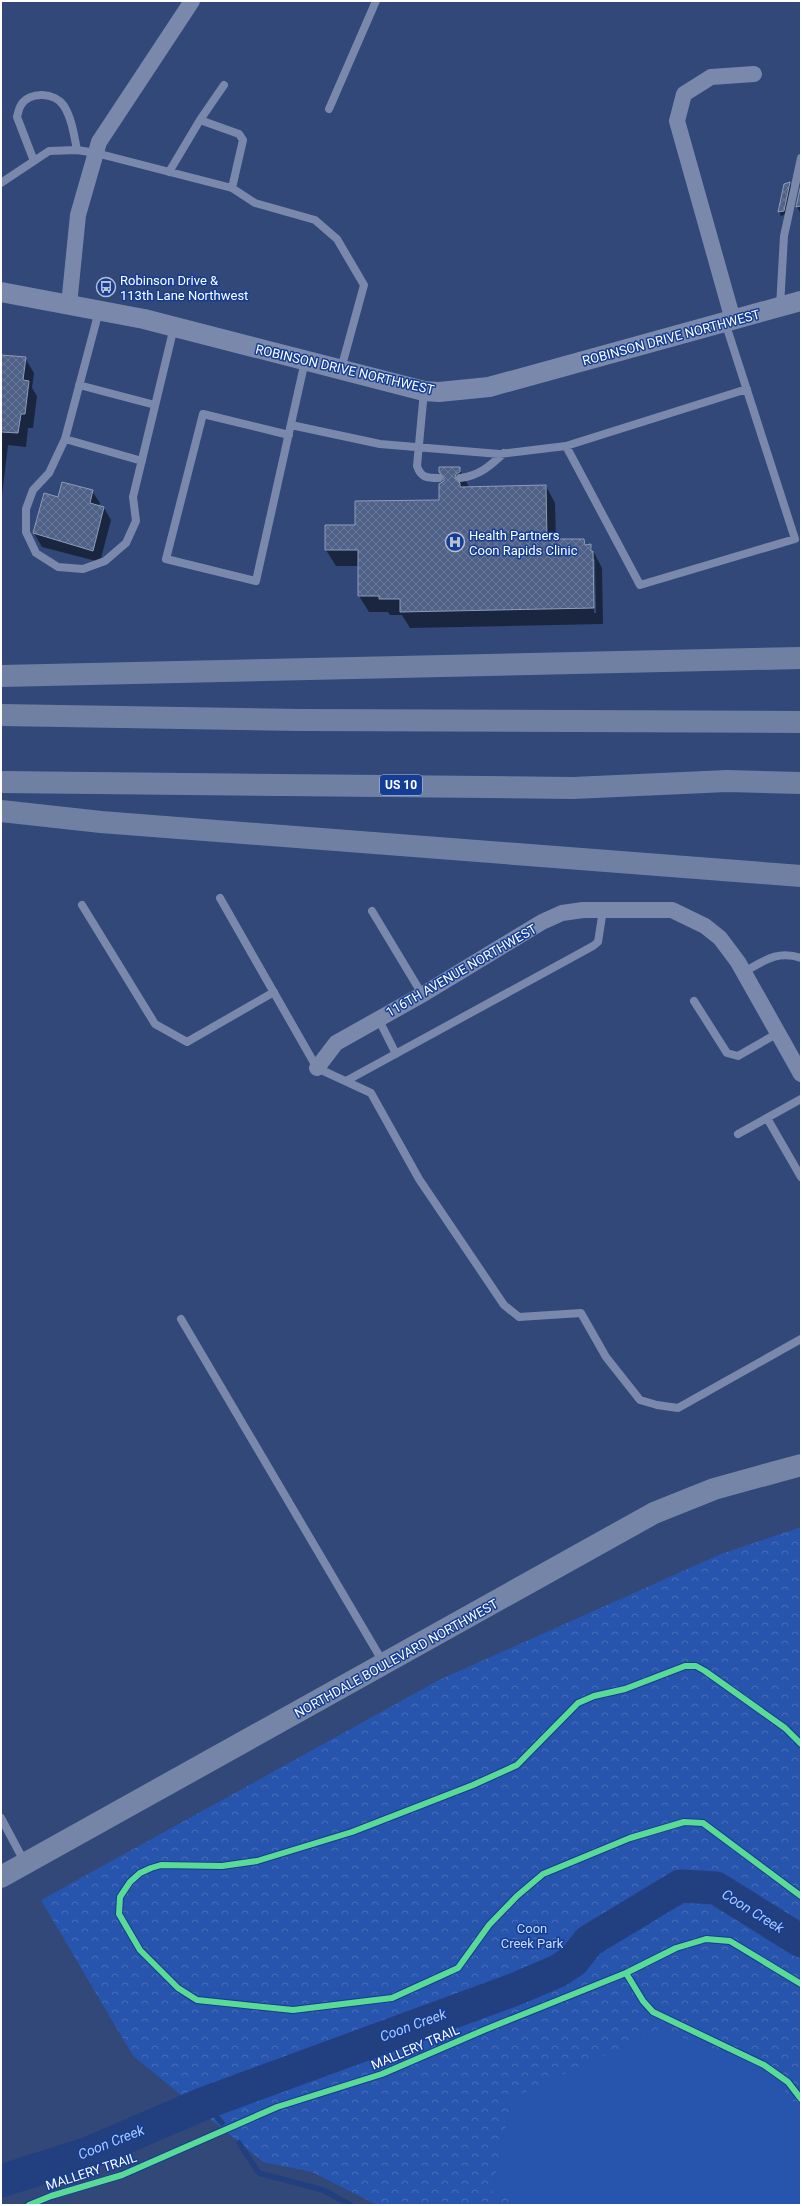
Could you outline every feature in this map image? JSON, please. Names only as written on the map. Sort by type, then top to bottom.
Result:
[{"type":"highway","points":[[1,676],[801,658]]},
{"type":"highway","points":[[1,715],[302,720],[801,722]]},
{"type":"highway","name":"US 10","points":[[1,782],[572,788],[727,780],[801,783]]},
{"type":"highway","points":[[1,812],[116,823],[801,876]]},
{"type":"main road","name":"NORTHDALE BOULEVARD NORTHWEST","points":[[1,1877],[654,1513],[714,1489],[801,1465]]},
{"type":"street","points":[[69,305],[78,215],[99,142],[192,1]]},
{"type":"street","points":[[729,321],[677,122],[684,94],[712,76],[754,74]]},
{"type":"street","name":"ROBINSON DRIVE NORTHWEST","points":[[1,292],[174,327],[424,391],[439,392],[489,387],[801,300]]},
{"type":"street","name":"116TH AVENUE NORTHWEST","points":[[317,1068],[336,1043],[422,994],[542,922],[562,913],[602,910],[672,910],[705,926],[720,938],[744,972],[801,1074]]},
{"type":"lane","points":[[329,109],[376,1]]},
{"type":"lane","points":[[169,172],[200,120],[224,85]]},
{"type":"lane","points":[[34,160],[17,117],[22,104],[33,95],[49,96],[63,105],[71,121],[77,150]]},
{"type":"lane","points":[[200,120],[239,134],[243,140],[232,188]]},
{"type":"lane","points":[[1,183],[49,151],[77,150],[96,153],[232,188],[255,204],[315,220],[337,239],[364,285],[341,370]]},
{"type":"lane","points":[[780,307],[784,236],[801,158]]},
{"type":"lane","points":[[99,311],[65,439],[49,473],[33,490],[26,509],[26,532],[36,553],[58,568],[83,569],[105,561],[126,543],[136,521],[133,497],[174,327]]},
{"type":"lane","points":[[566,446],[640,585],[795,540],[747,389],[729,321]]},
{"type":"lane","points":[[289,435],[203,414],[166,559],[256,582],[289,435],[291,426],[305,361]]},
{"type":"lane","points":[[79,385],[155,405]]},
{"type":"lane","points":[[291,426],[380,444],[504,453],[566,446],[747,389]]},
{"type":"lane","points":[[424,391],[417,466],[419,474],[425,478],[439,478]]},
{"type":"lane","points":[[65,439],[142,460]]},
{"type":"lane","points":[[460,478],[475,476],[490,467],[504,453]]},
{"type":"lane","points":[[220,898],[317,1068],[371,1093],[419,1179],[504,1305],[519,1317],[581,1313],[606,1357],[640,1400],[657,1405],[678,1408],[801,1339]]},
{"type":"lane","points":[[82,905],[155,1024],[187,1042],[274,992]]},
{"type":"lane","points":[[346,1081],[593,946],[598,942],[602,910]]},
{"type":"lane","points":[[372,911],[422,994]]},
{"type":"lane","points":[[744,972],[770,958],[789,954],[801,958]]},
{"type":"lane","points":[[694,1001],[727,1053],[738,1056],[778,1033]]},
{"type":"lane","points":[[378,1018],[396,1054]]},
{"type":"lane","points":[[738,1134],[801,1100]]},
{"type":"lane","points":[[768,1118],[801,1177]]},
{"type":"lane","points":[[181,1319],[385,1664]]},
{"type":"lane","points":[[1,1818],[26,1864]]},
{"type":"green space","name":"Coon Creek Park","points":[[801,1527],[801,2205],[377,2205],[312,2172],[263,2162],[133,2056],[41,1900],[439,1680],[721,1554]]},
{"type":"green space","points":[[659,2030],[764,2065],[801,2111],[801,2194],[789,2205],[522,2205],[492,2191],[512,2098]]},
{"type":"building","points":[[790,182],[784,211],[778,212],[784,184]]},
{"type":"building","points":[[801,184],[801,206],[796,207]]},
{"type":"building","points":[[1,355],[26,357],[23,380],[29,381],[25,414],[21,414],[18,433],[1,432]]},
{"type":"building","name":"Health Partners Coon Rapids Clinic","points":[[439,467],[460,467],[460,472],[456,474],[455,478],[460,483],[460,487],[546,485],[547,539],[584,539],[585,545],[591,544],[591,551],[593,551],[594,608],[400,612],[400,599],[379,599],[379,596],[358,596],[358,550],[325,550],[325,525],[355,525],[355,501],[439,500],[439,484],[444,481],[444,478],[439,472]]},
{"type":"building","points":[[62,482],[93,490],[90,503],[104,507],[93,551],[33,533],[44,493],[58,497]]},
{"type":"waterway","name":"Coon Creek","points":[[1,2181],[89,2153],[205,2103],[513,1990],[558,1971],[573,1961],[589,1941],[680,1886],[716,1888],[801,1941]]},
{"type":"waterway","points":[[205,2103],[222,2123]]},
{"type":"waterway","points":[[239,2143],[259,2173],[323,2190],[351,2205]]},
{"type":"cycle path","points":[[801,1744],[785,1728],[705,1671],[696,1666],[685,1666],[625,1689],[594,1696],[578,1703],[517,1765],[473,1785],[352,1832],[257,1861],[222,1866],[161,1865],[151,1868],[140,1873],[130,1882],[120,1897],[119,1914],[140,1950],[178,1988],[197,2000],[293,2010],[392,1998],[458,1968],[489,1925],[517,1896],[543,1874],[630,1838],[684,1822],[703,1823],[801,1896]]},
{"type":"cycle path","name":"MALLERY TRAIL","points":[[29,2205],[51,2196],[122,2175],[277,2107],[382,2074],[484,2030],[626,1973],[676,1948],[706,1939],[730,1941],[801,1984]]},
{"type":"cycle path","points":[[626,1973],[643,2001],[653,2012],[764,2065],[788,2082],[801,2099]]},
{"type":"place","name":"Robinson Drive & 113th Lane Northwest","points":[[106,287]]},
{"type":"place","name":"Health Partners Coon Rapids Clinic","points":[[455,542]]}]
